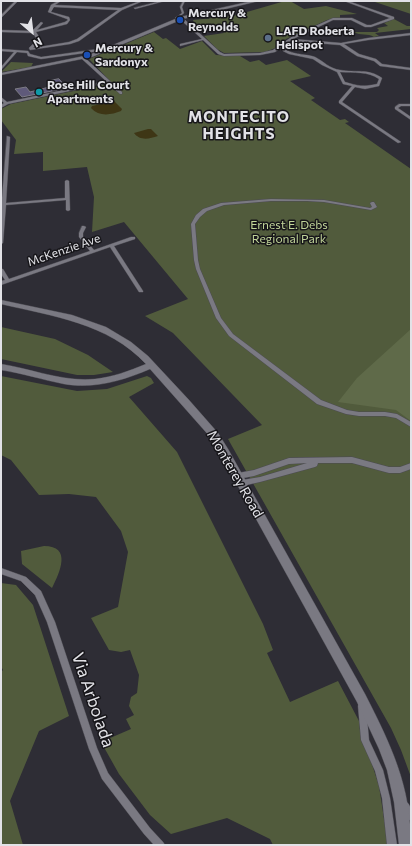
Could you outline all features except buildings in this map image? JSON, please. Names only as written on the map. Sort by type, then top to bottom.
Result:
[{"type":"street","points":[[1,17],[17,1]]},
{"type":"street","points":[[1,30],[34,31],[62,24],[68,21],[66,17],[50,12],[52,6],[56,2],[60,1]]},
{"type":"street","points":[[1,50],[16,52],[70,43],[78,40],[121,9],[142,1]]},
{"type":"street","points":[[52,6],[130,9],[164,1]]},
{"type":"street","points":[[184,1],[182,5],[183,12],[176,18],[183,20],[222,54],[260,54],[274,51],[282,47],[289,40],[333,19],[352,19],[366,26],[371,26],[393,18],[345,1]]},
{"type":"street","points":[[1,74],[83,58],[180,19],[257,1]]},
{"type":"street","points":[[34,31],[42,23]]},
{"type":"street","points":[[34,31],[39,40],[29,50],[28,55],[33,57],[41,58],[106,49]]},
{"type":"street","points":[[289,40],[341,44],[411,34]]},
{"type":"street","points":[[181,45],[204,39]]},
{"type":"street","points":[[341,44],[358,54],[375,60],[382,65],[411,69]]},
{"type":"street","points":[[282,47],[290,53],[314,58],[322,64],[338,71],[368,72],[377,76],[381,80],[378,85],[372,87],[354,86],[344,83],[338,71]]},
{"type":"street","points":[[1,69],[16,52]]},
{"type":"street","points":[[83,58],[121,93]]},
{"type":"street","points":[[1,108],[7,103],[108,82]]},
{"type":"street","points":[[354,86],[340,102],[399,142]]},
{"type":"street","points":[[1,98],[7,103]]},
{"type":"street","points":[[411,105],[400,105],[396,108],[411,119]]},
{"type":"street","points":[[1,243],[8,137]]},
{"type":"street","points":[[1,177],[6,177]]},
{"type":"street","points":[[67,182],[68,210]]},
{"type":"street","points":[[4,204],[67,199]]},
{"type":"street","points":[[372,204],[375,207],[371,209],[324,201],[296,200],[231,203],[212,206],[198,216],[194,224],[196,260],[202,280],[224,328],[241,344],[294,385],[319,402],[332,408],[359,414],[385,414],[397,416],[411,425]]},
{"type":"street","points":[[84,227],[81,233],[82,237],[93,251]]},
{"type":"street","name":"McKenzie Ave","points":[[1,283],[133,238]]},
{"type":"street","points":[[111,245],[141,291]]},
{"type":"street","points":[[1,270],[7,280]]},
{"type":"street","name":"Monterey Road","points":[[1,302],[72,318],[103,329],[128,344],[145,358],[215,436],[361,698],[390,761],[399,791],[411,816]]},
{"type":"street","points":[[1,367],[67,381],[89,383],[114,379],[151,365]]},
{"type":"street","points":[[240,480],[254,473],[289,461],[352,460],[389,470],[400,470],[411,466]]},
{"type":"street","points":[[240,480],[258,481],[318,463],[352,460]]},
{"type":"street","points":[[289,461],[294,469]]},
{"type":"street","name":"Via Arbolada","points":[[1,571],[23,579],[38,594],[51,622],[93,749],[105,776],[147,831],[160,845]]},
{"type":"street","name":"Monterey Road","points":[[361,698],[365,740],[379,770],[386,798],[392,845]]},
{"type":"street","name":"Monterey Road","points":[[399,791],[406,845]]},
{"type":"green space","points":[[285,1],[290,1],[304,9],[326,6],[357,14],[340,15],[340,18],[327,20],[286,39],[278,47],[265,52],[224,53],[217,49],[204,36],[224,33],[213,25],[194,28],[190,24],[194,23],[193,20],[233,16]]},
{"type":"green space","points":[[372,1],[411,1],[411,14]]},
{"type":"green space","points":[[394,19],[407,26],[411,26],[411,29],[375,33],[379,36],[374,37],[354,32],[377,32],[379,30],[377,28],[388,26],[384,23]]},
{"type":"green space","name":"Ernest E. Debs Regional Park","points":[[154,32],[163,39],[166,38],[180,49],[202,41],[216,55],[240,56],[250,62],[259,60],[266,65],[287,60],[311,76],[290,81],[315,98],[311,100],[340,120],[345,119],[349,122],[345,123],[411,169],[411,777],[391,728],[228,439],[262,425],[173,333],[145,316],[188,299],[124,222],[92,232],[94,197],[87,167],[43,171],[43,152],[14,154],[16,140],[1,120],[1,109],[11,104],[112,83],[89,59]]},
{"type":"green space","points":[[11,62],[33,63],[31,67],[1,72]]},
{"type":"green space","points":[[1,327],[55,339],[88,355],[113,372],[94,375],[77,375],[1,359]]},
{"type":"green space","points":[[411,329],[411,421],[396,410],[338,402],[357,378]]},
{"type":"green space","points":[[1,376],[77,391],[107,389],[147,376],[151,378],[154,383],[129,397],[177,452],[263,624],[273,650],[267,653],[290,702],[338,681],[359,721],[361,739],[371,761],[379,786],[388,845],[273,845],[270,839],[227,818],[171,834],[150,815],[119,774],[101,742],[131,729],[126,719],[134,715],[129,706],[131,697],[137,693],[139,675],[130,650],[121,652],[109,650],[91,618],[118,607],[128,552],[121,531],[96,497],[69,494],[39,495],[11,460],[1,455]]},
{"type":"green space","points":[[44,546],[53,547],[58,550],[61,555],[62,561],[52,588],[22,564],[21,551]]},
{"type":"green space","points":[[1,583],[16,585],[33,605],[69,716],[39,731],[10,801],[23,845],[1,845],[1,672],[3,670],[1,666]]},
{"type":"sand","points":[[114,101],[122,109],[121,111],[101,114],[91,108],[92,106]]},
{"type":"sand","points":[[151,129],[158,136],[142,138],[136,136],[134,133]]},
{"type":"place","name":"Mercury & Reynolds","points":[[180,20]]},
{"type":"place","name":"LAFD Roberta Helispot","points":[[268,38]]},
{"type":"place","name":"Mercury & Sardonyx","points":[[87,55]]},
{"type":"place","name":"Rose Hill Court Apartments","points":[[39,92]]},
{"type":"district","name":"MONTECITO HEIGHTS","points":[[239,126]]}]
